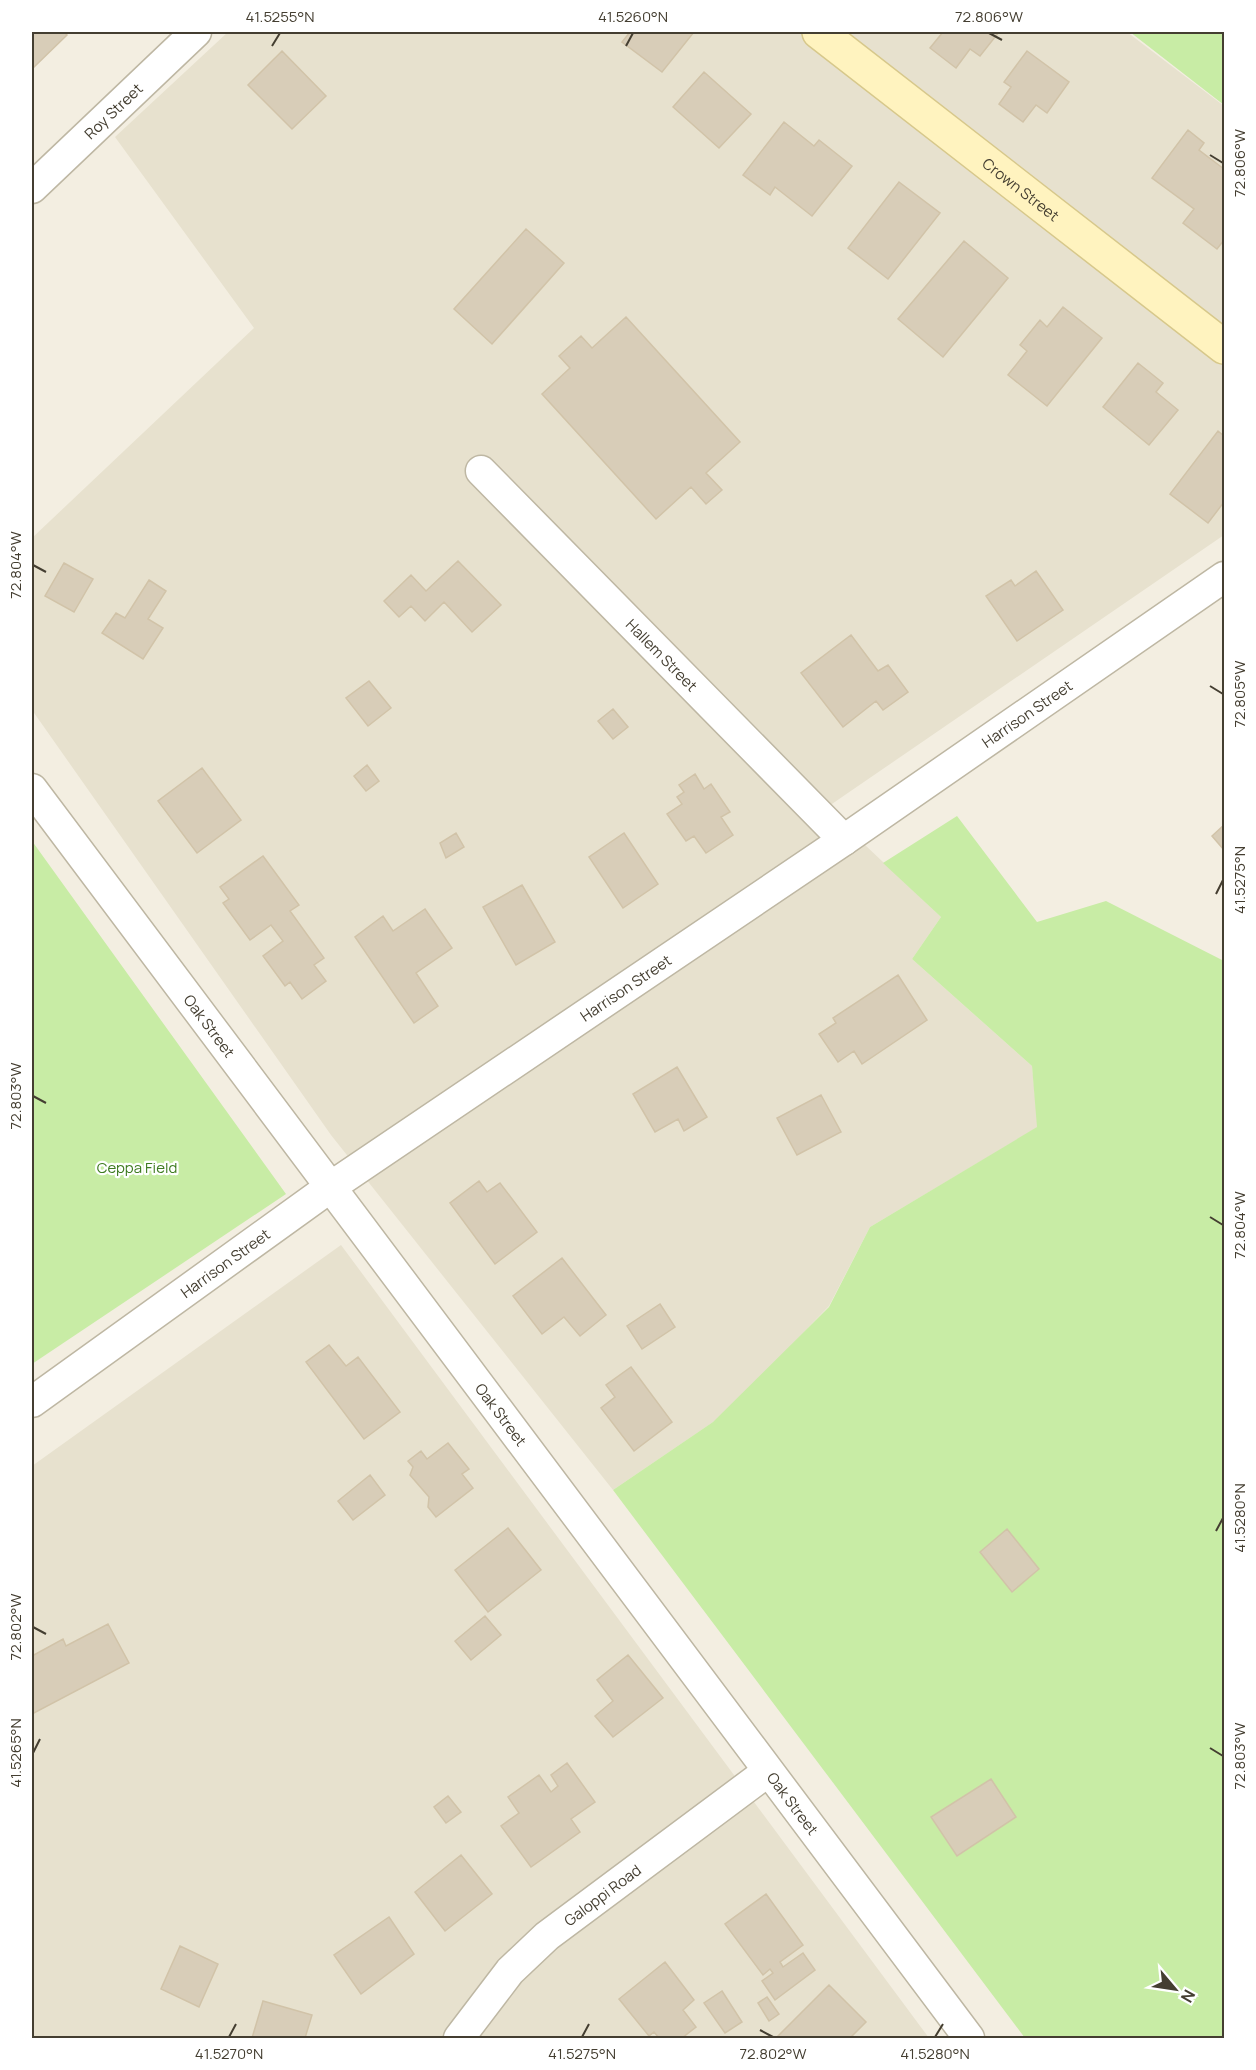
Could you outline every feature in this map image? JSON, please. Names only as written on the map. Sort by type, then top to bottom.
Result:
[{"type":"street","name":"Roy Street","points":[[32,188],[196,32]]},
{"type":"street","name":"Crown Street","points":[[819,32],[1224,346]]},
{"type":"street","name":"Hallem Street","points":[[481,471],[844,840]]},
{"type":"street","name":"Harrison Street","points":[[32,1402],[329,1188],[844,840],[1224,577]]},
{"type":"street","name":"Oak Street","points":[[32,789],[767,1772],[969,2038]]},
{"type":"street","name":"Galoppi Road","points":[[459,2038],[510,1971],[548,1936],[767,1772]]},
{"type":"shaded area","points":[[228,32],[1127,32],[1224,106],[1224,535],[826,808],[941,917],[912,959],[1032,1066],[1038,1127],[870,1227],[829,1306],[725,1414],[613,1490],[331,1135],[32,710],[32,538],[254,328],[115,137]]},
{"type":"shaded area","points":[[341,1245],[929,2038],[32,2038],[32,1466]]},
{"type":"green space","points":[[1130,32],[1224,32],[1224,105]]},
{"type":"green space","points":[[957,816],[1037,922],[1106,901],[1224,961],[1224,2038],[1025,2038],[613,1490],[713,1422],[829,1307],[870,1227],[1037,1127],[1032,1066],[912,959],[941,917],[883,863]]},
{"type":"green space","name":"Ceppa Field","points":[[32,841],[286,1194],[32,1364]]},
{"type":"building","points":[[32,32],[64,32],[67,35],[32,69]]},
{"type":"building","points":[[630,32],[694,32],[662,72],[622,42]]},
{"type":"building","points":[[943,32],[999,32],[980,56],[970,49],[956,68],[930,48]]},
{"type":"building","points":[[282,51],[326,96],[292,129],[248,85]]},
{"type":"building","points":[[1027,51],[1069,82],[1047,113],[1036,105],[1023,122],[999,104],[1011,87],[1004,82]]},
{"type":"building","points":[[704,72],[751,114],[719,148],[673,107]]},
{"type":"building","points":[[784,122],[814,146],[819,140],[852,166],[812,216],[775,187],[770,195],[743,175]]},
{"type":"building","points":[[1188,130],[1204,143],[1199,150],[1224,169],[1224,240],[1217,249],[1183,223],[1194,209],[1152,178]]},
{"type":"building","points":[[899,182],[940,213],[888,279],[848,248]]},
{"type":"building","points":[[526,229],[564,263],[492,344],[454,309]]},
{"type":"building","points":[[964,241],[1008,278],[943,357],[898,319]]},
{"type":"building","points":[[1063,307],[1102,338],[1047,406],[1008,375],[1027,351],[1020,345],[1040,320],[1047,327]]},
{"type":"building","points":[[626,317],[740,442],[706,473],[722,490],[706,504],[691,487],[656,519],[542,394],[570,368],[559,356],[581,336],[592,348]]},
{"type":"building","points":[[1138,363],[1163,383],[1156,392],[1178,410],[1149,445],[1103,407]]},
{"type":"building","points":[[1218,431],[1224,436],[1224,502],[1208,523],[1170,494]]},
{"type":"building","points":[[458,561],[501,605],[472,632],[444,602],[425,621],[411,606],[399,617],[384,601],[411,575],[426,591]]},
{"type":"building","points":[[64,563],[93,579],[74,612],[45,596]]},
{"type":"building","points":[[1036,571],[1063,610],[1017,641],[986,596],[1011,580],[1015,586]]},
{"type":"building","points":[[149,580],[166,591],[148,619],[163,628],[143,659],[102,633],[116,613],[125,618]]},
{"type":"building","points":[[851,635],[878,671],[888,665],[908,692],[883,710],[876,701],[843,727],[801,673]]},
{"type":"building","points":[[369,681],[391,708],[368,726],[346,698]]},
{"type":"building","points":[[613,709],[628,727],[613,739],[598,721]]},
{"type":"building","points":[[367,765],[379,781],[366,791],[354,776]]},
{"type":"building","points":[[202,768],[241,820],[197,853],[158,801]]},
{"type":"building","points":[[695,774],[704,789],[711,784],[730,812],[721,817],[733,835],[706,853],[694,836],[686,841],[667,814],[682,804],[677,797],[684,792],[679,785]]},
{"type":"building","points":[[1224,825],[1224,850],[1212,836]]},
{"type":"building","points":[[456,833],[464,847],[446,858],[440,843]]},
{"type":"building","points":[[624,833],[658,884],[623,908],[589,857]]},
{"type":"building","points":[[263,856],[299,905],[290,911],[324,958],[314,965],[326,981],[302,999],[290,982],[285,986],[263,956],[283,941],[271,925],[250,940],[223,903],[229,899],[220,887]]},
{"type":"building","points":[[522,885],[555,942],[516,965],[483,907]]},
{"type":"building","points":[[425,909],[452,948],[416,973],[438,1006],[414,1023],[355,937],[383,916],[393,931]]},
{"type":"building","points":[[898,975],[927,1020],[862,1064],[854,1051],[838,1062],[819,1034],[836,1023],[833,1018]]},
{"type":"building","points":[[677,1067],[707,1117],[684,1131],[678,1119],[655,1132],[633,1094]]},
{"type":"building","points":[[821,1095],[841,1132],[797,1155],[777,1118]]},
{"type":"building","points":[[479,1181],[487,1192],[500,1183],[537,1232],[495,1264],[450,1203]]},
{"type":"building","points":[[562,1258],[606,1315],[580,1336],[564,1317],[542,1334],[513,1296]]},
{"type":"building","points":[[660,1304],[675,1327],[642,1349],[627,1326]]},
{"type":"building","points":[[329,1345],[346,1366],[358,1357],[400,1412],[364,1439],[306,1362]]},
{"type":"building","points":[[631,1367],[672,1422],[634,1451],[601,1408],[615,1397],[606,1385]]},
{"type":"building","points":[[448,1443],[469,1469],[462,1474],[473,1488],[436,1517],[428,1507],[429,1497],[410,1475],[413,1467],[408,1461],[421,1451],[427,1459]]},
{"type":"building","points":[[370,1475],[385,1495],[353,1520],[338,1501]]},
{"type":"building","points":[[508,1528],[541,1570],[488,1612],[455,1570]]},
{"type":"building","points":[[1007,1529],[1039,1569],[1012,1592],[980,1552]]},
{"type":"building","points":[[485,1616],[501,1635],[471,1660],[455,1641]]},
{"type":"building","points":[[108,1624],[129,1663],[32,1714],[32,1656],[63,1639],[66,1646]]},
{"type":"building","points":[[628,1655],[663,1698],[613,1737],[595,1716],[613,1701],[597,1680]]},
{"type":"building","points":[[567,1763],[595,1802],[571,1819],[580,1832],[531,1867],[501,1826],[519,1813],[508,1797],[539,1775],[551,1792],[558,1786],[551,1775]]},
{"type":"building","points":[[991,1779],[1016,1817],[957,1856],[931,1817]]},
{"type":"building","points":[[448,1796],[461,1812],[446,1823],[434,1807]]},
{"type":"building","points":[[461,1855],[492,1894],[445,1931],[415,1892]]},
{"type":"building","points":[[766,1894],[803,1945],[780,1962],[783,1967],[803,1953],[815,1970],[775,2000],[762,1981],[773,1973],[770,1969],[763,1975],[725,1924]]},
{"type":"building","points":[[389,1917],[414,1954],[361,1994],[334,1955]]},
{"type":"building","points":[[180,1946],[218,1964],[199,2007],[161,1989]]},
{"type":"building","points":[[665,1962],[694,2000],[683,2010],[696,2027],[682,2038],[659,2038],[654,2032],[649,2036],[619,1999]]},
{"type":"building","points":[[829,1985],[866,2022],[850,2038],[776,2038]]},
{"type":"building","points":[[722,1991],[742,2022],[725,2033],[704,2003]]},
{"type":"building","points":[[767,1997],[779,2014],[769,2021],[758,2003]]},
{"type":"building","points":[[263,2001],[312,2015],[305,2038],[252,2038]]}]
